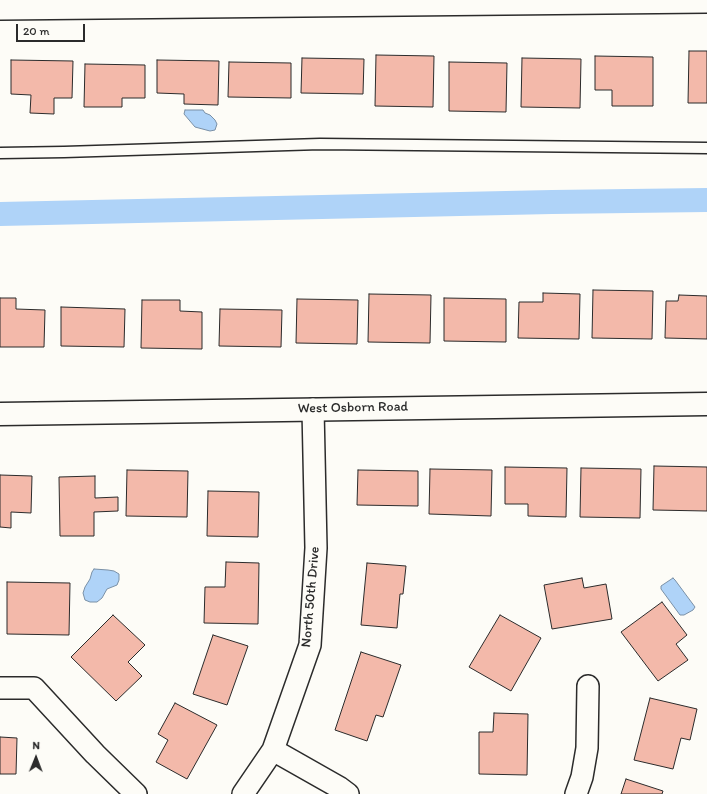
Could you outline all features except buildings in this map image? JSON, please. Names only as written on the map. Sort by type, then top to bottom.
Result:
[{"type":"street","points":[[2,6],[285,3],[707,2]]},
{"type":"street","name":"West Osborn Road","points":[[0,414],[707,404]]},
{"type":"street","name":"North 50th Drive","points":[[243,794],[273,750],[310,645],[316,548],[313,409]]},
{"type":"street","points":[[576,794],[582,777],[587,748],[588,686]]},
{"type":"street","points":[[0,688],[34,688],[95,754],[136,794]]},
{"type":"street","points":[[273,750],[348,794]]},
{"type":"lane","points":[[0,153],[320,144],[707,148]]},
{"type":"water","points":[[185,110],[203,110],[215,120],[217,124],[215,130],[210,131],[195,127],[184,114]]},
{"type":"water","points":[[94,569],[114,571],[119,574],[119,580],[117,585],[107,589],[102,598],[97,602],[90,602],[85,600],[83,593]]},
{"type":"water","points":[[673,578],[695,607],[693,610],[684,615],[680,615],[661,589],[661,586]]},
{"type":"waterway","points":[[0,214],[707,200]]}]
